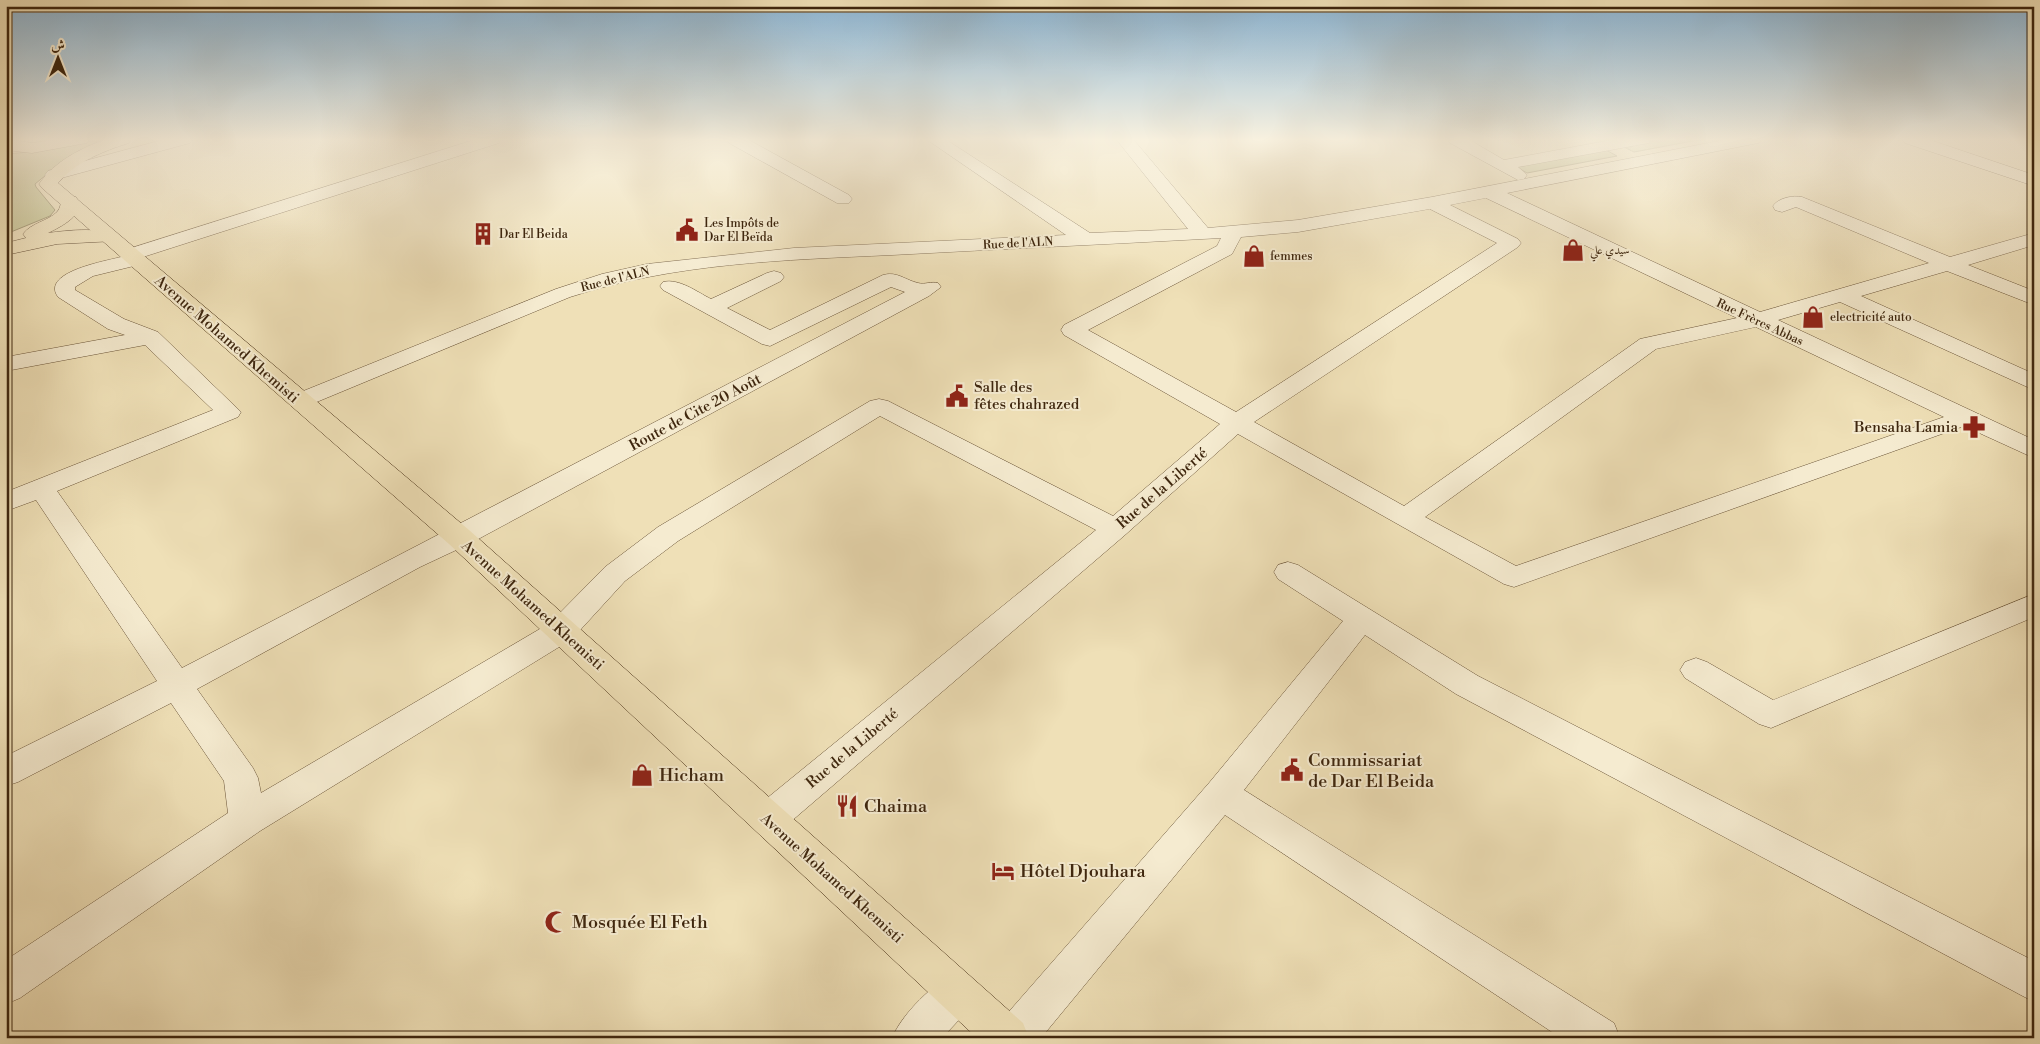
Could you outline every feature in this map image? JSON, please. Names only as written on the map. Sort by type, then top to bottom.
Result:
[{"type":"main road","name":"Avenue Mohamed Khemisti","points":[[59,188],[108,237],[459,537],[1008,1038]]},
{"type":"main road","points":[[6,248],[59,220],[69,211],[70,201]]},
{"type":"main road","points":[[6,248],[64,236],[85,234],[108,237]]},
{"type":"street","points":[[6,502],[229,412],[150,337],[116,324],[66,293],[65,286],[86,271],[345,188]]},
{"type":"street","points":[[823,188],[843,199]]},
{"type":"street","points":[[1008,188],[1087,240]]},
{"type":"street","points":[[1165,188],[1203,234]]},
{"type":"street","name":"Rue de l'ALN","points":[[299,401],[563,293],[609,278],[706,262],[794,254],[1203,234],[1298,226],[1432,204],[1503,188]]},
{"type":"street","name":"Rue Frères Abbas","points":[[1487,191],[2034,450]]},
{"type":"street","points":[[1782,206],[1796,201],[2034,299]]},
{"type":"street","points":[[1432,204],[1524,238]]},
{"type":"street","name":"Rue de la Liberté","points":[[768,819],[1115,529],[1237,422],[1524,238],[1558,226]]},
{"type":"street","points":[[1234,232],[1225,250],[1072,330],[1405,518],[1514,577],[1965,418]]},
{"type":"street","points":[[1405,518],[1648,344],[1756,320],[2034,239]]},
{"type":"street","points":[[587,261],[609,278]]},
{"type":"street","points":[[710,308],[774,277]]},
{"type":"street","name":"Route de Cite 20 Août","points":[[6,772],[177,685],[410,560],[459,537],[927,289],[890,279],[770,339]]},
{"type":"street","points":[[670,286],[804,355]]},
{"type":"street","points":[[1841,295],[2034,383]]},
{"type":"street","points":[[6,364],[150,337]]},
{"type":"street","points":[[6,984],[246,820],[561,631],[615,574],[668,534],[879,406],[1115,529]]},
{"type":"street","points":[[41,488],[241,778],[246,820]]},
{"type":"street","points":[[1288,572],[1467,685],[2034,982]]},
{"type":"street","points":[[1696,670],[1771,714],[2032,607]]},
{"type":"street","points":[[1014,1038],[1222,794],[1362,618]]},
{"type":"street","points":[[1222,794],[1599,1038]]},
{"type":"street","points":[[913,1038],[958,992]]},
{"type":"green space","points":[[6,188],[37,188],[55,210],[50,216],[6,234]]},
{"type":"place","name":"Les Impôts de Dar El Beïda","points":[[687,230]]},
{"type":"place","name":"Dar El Beida","points":[[483,234]]},
{"type":"place","name":"سيدي علي","points":[[1573,250]]},
{"type":"place","name":"femmes","points":[[1254,256]]},
{"type":"place","name":"electricité auto","points":[[1813,317]]},
{"type":"place","name":"Salle des fêtes chahrazed","points":[[957,396]]},
{"type":"place","name":"Bensaha Lamia","points":[[1974,427]]},
{"type":"place","name":"Commissariat de Dar El Beida","points":[[1292,770]]},
{"type":"place","name":"Hicham","points":[[642,775]]},
{"type":"place","name":"Chaima","points":[[847,806]]},
{"type":"place","name":"Hôtel Djouhara","points":[[1003,871]]},
{"type":"place","name":"Mosquée El Feth","points":[[556,922]]}]
